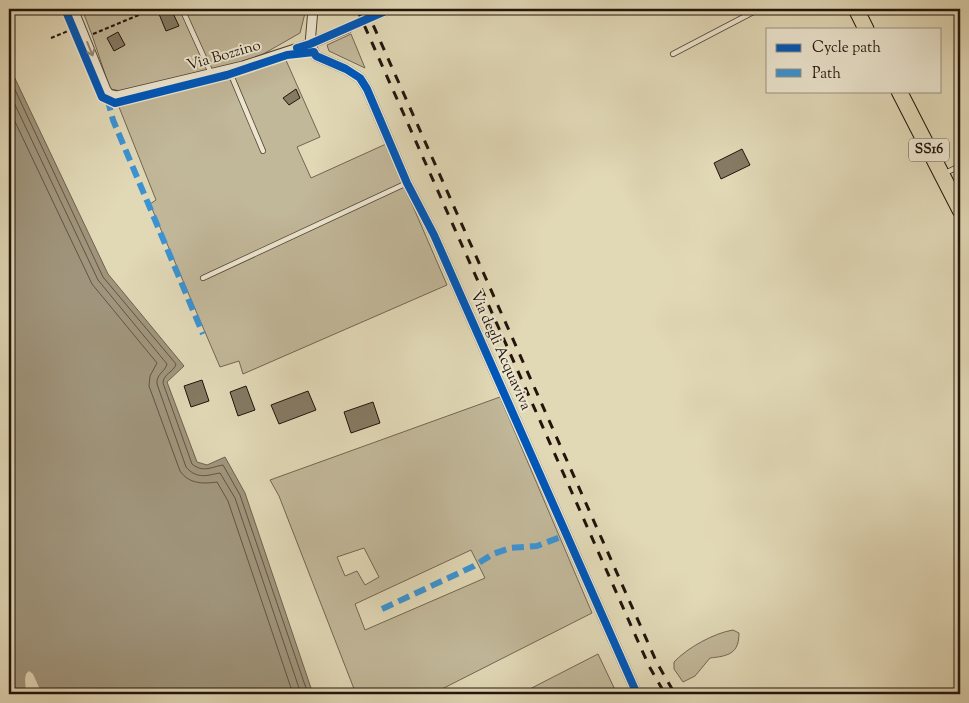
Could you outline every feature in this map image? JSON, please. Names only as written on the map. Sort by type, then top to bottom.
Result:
[{"type":"main road","points":[[856,9],[866,28]]},
{"type":"main road","name":"SS16","points":[[900,92],[960,210]]},
{"type":"street","name":"Via Bozzino","points":[[73,9],[106,90],[113,95],[121,96],[229,70],[310,44],[348,28]]},
{"type":"street","points":[[310,44],[313,9]]},
{"type":"street","points":[[373,16],[390,9]]},
{"type":"street","name":"Via degli Acquaviva","points":[[310,44],[316,56],[346,69],[360,78],[367,89],[407,183],[434,235],[637,694]]},
{"type":"lane","points":[[182,9],[211,75]]},
{"type":"lane","points":[[673,54],[759,9]]},
{"type":"lane","points":[[229,70],[263,151]]},
{"type":"lane","points":[[942,175],[960,166]]},
{"type":"lane","points":[[203,278],[407,183]]},
{"type":"path","points":[[92,35],[153,9]]},
{"type":"path","points":[[71,22],[76,34]]},
{"type":"path","points":[[51,38],[68,31]]},
{"type":"shaded area","points":[[82,9],[306,9],[300,33],[258,57],[210,73],[121,91],[110,89]]},
{"type":"shaded area","points":[[351,34],[365,68],[329,51],[327,45]]},
{"type":"shaded area","points":[[285,58],[320,137],[297,147],[311,178],[386,144],[447,285],[243,374],[239,361],[220,367],[150,204],[156,200],[119,107]]},
{"type":"shaded area","points":[[500,397],[592,613],[432,694],[356,694],[279,496],[270,480]],"holes":[[[364,548],[379,577],[365,585],[357,571],[345,576],[337,557]],[[471,550],[485,578],[365,630],[355,604]]]},
{"type":"shaded area","points":[[733,630],[739,633],[735,650],[727,655],[710,658],[695,676],[683,682],[674,669],[674,662],[701,642],[718,634]]},
{"type":"shaded area","points":[[598,654],[617,694],[520,694]]},
{"type":"water","points":[[9,66],[108,274],[184,366],[167,382],[197,462],[207,465],[225,457],[245,493],[313,694],[9,694]]},
{"type":"pier","points":[[29,671],[33,674],[42,694],[26,694],[25,679]]},
{"type":"building","points":[[171,9],[179,26],[166,31],[159,14]]},
{"type":"building","points":[[118,32],[125,45],[114,51],[107,38]]},
{"type":"building","points":[[296,89],[300,98],[289,105],[283,98]]},
{"type":"building","points":[[742,149],[750,165],[721,179],[714,163]]},
{"type":"building","points":[[202,380],[209,401],[191,407],[184,386]]},
{"type":"building","points":[[246,386],[255,410],[238,416],[230,392]]},
{"type":"building","points":[[308,391],[316,410],[279,424],[271,405]]},
{"type":"building","points":[[373,402],[380,423],[351,433],[344,412]]},
{"type":"tunnel","points":[[348,28],[373,16]]},
{"type":"railway","points":[[357,9],[649,666],[665,694]]},
{"type":"railway","points":[[366,9],[657,663],[675,694]]},
{"type":"marked path","points":[[109,99],[113,120],[203,334]]},
{"type":"marked path","points":[[382,609],[474,566],[493,554],[510,548],[537,546],[566,535]]},
{"type":"cycle path","points":[[65,9],[102,97],[115,103],[227,75],[287,55],[314,52],[316,56],[346,69],[360,78],[367,89],[407,183],[434,235],[637,694]]},
{"type":"cycle path","points":[[297,48],[390,9]]}]
